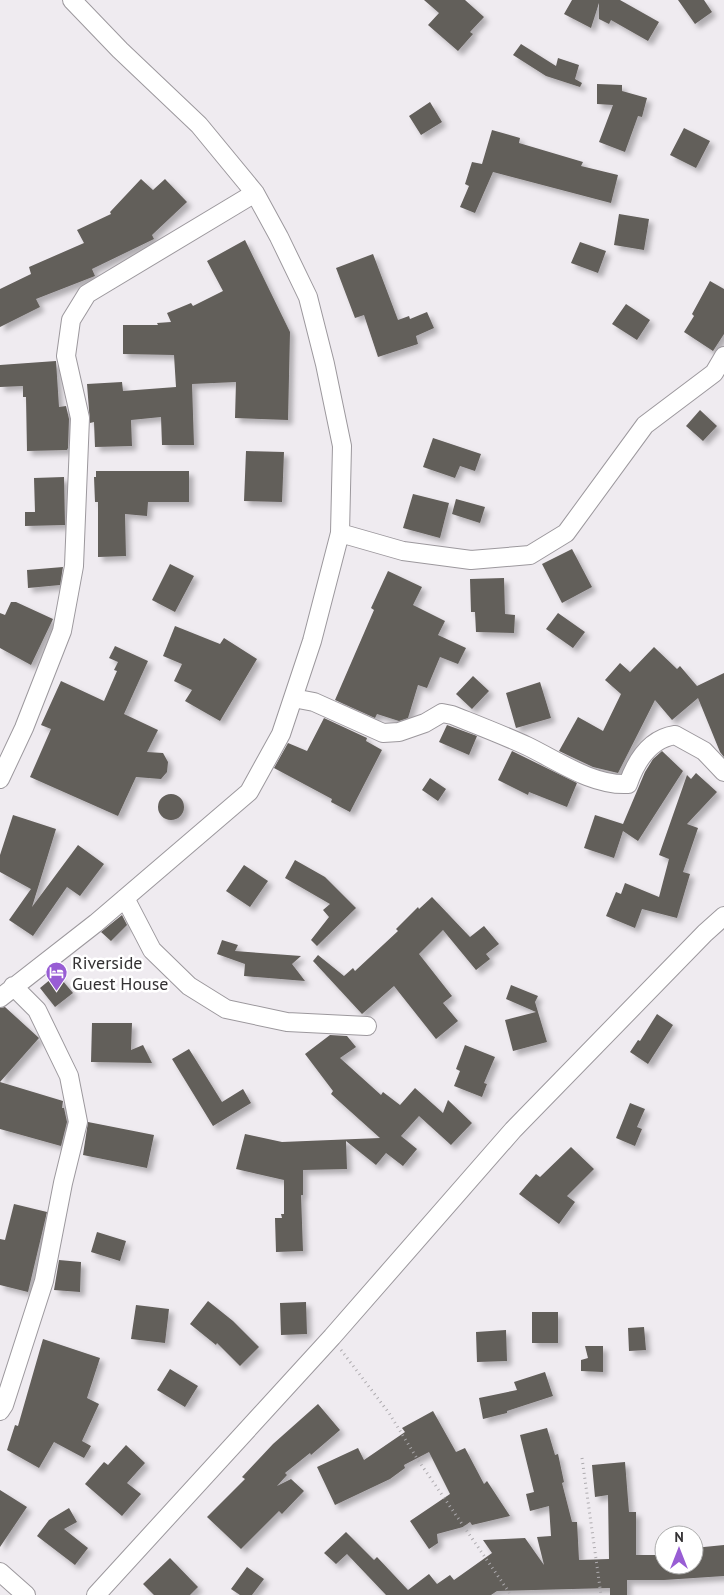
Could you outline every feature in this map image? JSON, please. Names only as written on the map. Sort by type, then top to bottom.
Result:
[{"type":"street","points":[[0,1411],[4,1404],[44,1281],[63,1183],[78,1122],[69,1076],[37,1010],[6,992],[125,898],[249,792],[281,734],[312,641],[340,533],[342,446],[326,364],[308,297],[255,193],[199,125],[120,50],[72,0]]},
{"type":"street","points":[[0,779],[24,728],[62,631],[74,566],[80,418],[66,356],[71,320],[87,294],[255,193]]},
{"type":"street","points":[[340,533],[403,552],[471,560],[530,554],[566,533],[645,425],[714,373],[724,356]]},
{"type":"street","points":[[293,698],[314,702],[383,733],[399,732],[425,723],[442,712],[525,745],[591,777],[613,785],[628,784],[636,762],[654,744],[675,735],[704,751],[724,772]]},
{"type":"street","points":[[125,898],[152,950],[189,986],[226,1008],[287,1022],[367,1026]]},
{"type":"street","points":[[96,1595],[332,1337],[513,1130],[705,933],[724,916]]},
{"type":"street","points":[[0,1572],[26,1595]]},
{"type":"path","points":[[332,1337],[389,1413],[418,1460],[511,1595]]},
{"type":"path","points":[[582,1458],[601,1595]]},
{"type":"building","points":[[424,0],[465,0],[484,17],[470,32],[473,34],[458,51],[428,25],[439,13]]},
{"type":"building","points":[[572,0],[620,0],[659,22],[648,41],[611,20],[609,24],[599,19],[599,3],[591,28],[564,14]]},
{"type":"building","points":[[678,0],[704,0],[712,12],[695,24]]},
{"type":"building","points":[[521,44],[556,66],[558,58],[579,65],[575,79],[582,83],[580,87],[546,76],[513,55]]},
{"type":"building","points":[[597,84],[622,85],[622,91],[647,98],[642,117],[638,116],[625,152],[599,142],[613,105],[597,104]]},
{"type":"building","points":[[430,102],[442,122],[421,135],[409,116]]},
{"type":"building","points":[[684,128],[710,141],[696,168],[670,155]]},
{"type":"building","points":[[492,130],[520,138],[519,143],[583,162],[581,166],[618,175],[611,203],[493,172],[475,213],[460,207],[469,186],[465,184],[472,162],[482,164]]},
{"type":"building","points":[[141,179],[153,190],[165,179],[187,202],[152,235],[154,239],[92,269],[95,276],[36,299],[40,307],[0,327],[0,289],[31,274],[29,267],[84,243],[77,230],[111,214],[110,212]]},
{"type":"building","points":[[619,214],[649,219],[644,250],[614,245]]},
{"type":"building","points":[[245,240],[290,332],[288,420],[235,418],[236,382],[192,384],[194,445],[162,445],[161,417],[131,420],[132,446],[95,447],[94,422],[90,423],[87,384],[122,382],[123,391],[176,387],[174,355],[123,354],[123,325],[158,325],[157,323],[171,322],[167,313],[191,303],[193,306],[223,291],[207,261]]},
{"type":"building","points":[[580,242],[606,251],[598,273],[571,263]]},
{"type":"building","points":[[373,254],[398,320],[409,316],[410,319],[427,312],[434,328],[416,336],[418,344],[378,357],[364,315],[355,318],[336,268]]},
{"type":"building","points":[[710,281],[724,289],[724,334],[713,351],[684,332],[694,316],[692,314]]},
{"type":"building","points":[[626,304],[650,320],[637,340],[612,324]]},
{"type":"building","points":[[56,361],[59,407],[66,406],[69,419],[68,448],[67,450],[27,451],[26,397],[23,397],[23,386],[0,387],[0,365]]},
{"type":"building","points":[[700,410],[717,426],[703,441],[686,426]]},
{"type":"building","points":[[433,438],[481,454],[475,471],[460,466],[455,478],[423,467]]},
{"type":"building","points":[[246,451],[284,452],[282,502],[244,501]]},
{"type":"building","points":[[96,471],[189,471],[189,502],[148,502],[147,516],[125,514],[126,556],[98,557],[98,502],[95,502],[94,477],[96,477]]},
{"type":"building","points":[[64,477],[65,525],[25,526],[25,512],[35,512],[34,478]]},
{"type":"building","points":[[413,494],[449,503],[440,538],[403,528]]},
{"type":"building","points":[[456,499],[485,507],[480,523],[452,514]]},
{"type":"building","points":[[572,549],[592,587],[562,603],[542,564]]},
{"type":"building","points":[[170,564],[194,576],[175,612],[152,600]]},
{"type":"building","points":[[63,567],[60,585],[28,588],[27,570]]},
{"type":"building","points":[[388,571],[422,587],[413,605],[445,621],[438,635],[466,648],[458,664],[440,657],[427,688],[418,685],[408,718],[399,721],[377,714],[375,718],[335,700],[374,610],[371,608]]},
{"type":"building","points":[[504,578],[505,614],[515,615],[514,633],[476,632],[475,612],[471,612],[470,579]]},
{"type":"building","points":[[11,602],[16,602],[53,619],[31,665],[0,648],[0,613],[5,615]]},
{"type":"building","points":[[558,613],[585,632],[573,648],[546,629]]},
{"type":"building","points":[[175,626],[220,644],[224,638],[257,659],[220,721],[185,701],[192,690],[174,681],[182,664],[163,656]]},
{"type":"building","points":[[115,646],[148,661],[124,714],[158,730],[147,752],[163,753],[168,762],[167,772],[161,779],[136,777],[118,816],[30,777],[51,729],[41,725],[61,681],[104,701],[117,671],[114,670],[118,662],[109,658]]},
{"type":"building","points":[[654,647],[677,669],[680,666],[697,686],[724,673],[724,757],[720,752],[698,698],[672,720],[655,700],[618,773],[593,767],[559,751],[578,717],[603,731],[621,694],[605,680],[620,663],[630,672]]},
{"type":"building","points":[[473,676],[489,691],[472,709],[456,694]]},
{"type":"building","points":[[540,682],[551,718],[516,728],[506,693]]},
{"type":"building","points":[[324,718],[367,738],[366,741],[382,750],[350,812],[331,802],[332,799],[274,768],[288,743],[307,751]]},
{"type":"building","points":[[447,725],[477,736],[469,755],[439,742]]},
{"type":"building","points":[[512,751],[577,783],[567,807],[529,792],[528,795],[498,780]]},
{"type":"building","points":[[662,751],[683,771],[638,841],[623,831],[614,858],[584,848],[595,815],[623,824],[645,772],[653,759]]},
{"type":"building","points":[[696,773],[717,792],[687,824],[698,828],[683,872],[690,874],[677,918],[642,909],[635,928],[606,916],[616,892],[621,894],[625,883],[659,897],[669,859],[659,855],[687,775],[691,779]]},
{"type":"building","points":[[430,778],[446,789],[438,801],[422,790]]},
{"type":"building","points":[[171,794],[180,798],[184,807],[180,816],[171,820],[162,816],[158,807],[162,798]]},
{"type":"building","points":[[13,815],[56,829],[32,907],[78,845],[104,864],[80,896],[67,887],[33,936],[9,920],[31,889],[0,872],[0,855]]},
{"type":"building","points":[[295,860],[325,877],[356,908],[317,946],[311,940],[329,917],[323,910],[330,904],[285,878]]},
{"type":"building","points":[[244,865],[268,881],[250,907],[226,891]]},
{"type":"building","points":[[432,897],[470,937],[484,926],[499,944],[486,954],[490,959],[476,970],[443,930],[419,954],[452,996],[443,1003],[458,1021],[436,1039],[394,986],[362,1014],[313,961],[318,955],[344,976],[353,968],[355,971],[398,931],[396,929],[418,907],[419,909]]},
{"type":"building","points":[[122,915],[127,925],[111,941],[101,932]]},
{"type":"building","points":[[222,940],[238,945],[235,951],[301,956],[292,964],[305,981],[244,976],[245,964],[217,954]]},
{"type":"building","points":[[57,974],[73,993],[55,1007],[40,988]]},
{"type":"building","points":[[511,985],[538,996],[535,1002],[547,1042],[513,1051],[505,1020],[536,1012],[506,999]]},
{"type":"building","points":[[5,1007],[39,1038],[0,1082],[0,1008]]},
{"type":"building","points":[[657,1014],[673,1025],[648,1064],[630,1052],[638,1040],[640,1041]]},
{"type":"building","points":[[92,1023],[132,1023],[131,1050],[143,1045],[152,1063],[91,1062]]},
{"type":"building","points":[[330,1035],[347,1036],[356,1047],[340,1058],[381,1095],[383,1092],[400,1105],[415,1088],[443,1113],[448,1100],[472,1123],[451,1145],[419,1116],[401,1136],[417,1149],[403,1166],[386,1153],[376,1165],[346,1141],[347,1169],[303,1170],[303,1195],[301,1195],[303,1251],[276,1252],[275,1218],[282,1218],[281,1214],[284,1214],[284,1180],[236,1169],[245,1134],[282,1142],[380,1138],[331,1094],[333,1091],[305,1054]]},
{"type":"building","points":[[465,1045],[495,1057],[484,1083],[487,1084],[482,1097],[454,1086],[460,1071],[456,1069]]},
{"type":"building","points":[[189,1049],[222,1102],[243,1089],[251,1103],[213,1126],[172,1059]]},
{"type":"building","points":[[0,1082],[63,1101],[62,1108],[64,1108],[67,1122],[61,1146],[0,1129]]},
{"type":"building","points":[[630,1103],[645,1109],[637,1127],[642,1129],[635,1146],[616,1138]]},
{"type":"building","points":[[88,1122],[154,1135],[147,1168],[83,1155]]},
{"type":"building","points":[[571,1147],[594,1169],[567,1196],[575,1202],[559,1224],[519,1194],[536,1174],[540,1177]]},
{"type":"building","points":[[14,1204],[47,1212],[28,1292],[0,1285],[0,1239],[5,1240]]},
{"type":"building","points":[[97,1232],[126,1241],[120,1261],[91,1252]]},
{"type":"building","points":[[59,1260],[81,1262],[80,1292],[54,1290]]},
{"type":"building","points":[[208,1301],[233,1321],[259,1347],[240,1366],[217,1343],[216,1345],[190,1324]]},
{"type":"building","points":[[306,1302],[307,1334],[281,1335],[280,1303]]},
{"type":"building","points":[[136,1305],[169,1309],[165,1343],[131,1339]]},
{"type":"building","points":[[532,1312],[558,1312],[558,1343],[532,1343]]},
{"type":"building","points":[[644,1327],[646,1350],[629,1351],[628,1328]]},
{"type":"building","points":[[506,1330],[507,1361],[477,1362],[476,1332]]},
{"type":"building","points":[[43,1339],[100,1358],[87,1398],[99,1404],[82,1441],[91,1446],[84,1458],[54,1442],[39,1468],[7,1450],[15,1425],[18,1426]]},
{"type":"building","points":[[585,1346],[603,1346],[603,1372],[581,1371],[581,1360],[588,1358]]},
{"type":"building","points":[[170,1369],[198,1386],[185,1407],[157,1390]]},
{"type":"building","points":[[545,1372],[553,1396],[507,1411],[507,1413],[483,1419],[479,1398],[517,1390],[514,1382]]},
{"type":"building","points":[[318,1404],[340,1430],[311,1455],[310,1453],[285,1473],[287,1475],[277,1486],[291,1479],[304,1491],[282,1514],[279,1511],[241,1549],[207,1517],[245,1479],[242,1477],[273,1444]]},
{"type":"building","points":[[433,1411],[456,1452],[465,1448],[484,1484],[487,1481],[510,1516],[472,1525],[470,1522],[463,1527],[437,1534],[438,1543],[429,1549],[410,1521],[450,1494],[429,1452],[404,1465],[405,1468],[390,1479],[335,1505],[317,1467],[358,1448],[364,1460],[405,1432],[402,1428]]},
{"type":"building","points":[[547,1428],[555,1455],[558,1454],[564,1482],[562,1483],[572,1522],[577,1522],[579,1560],[609,1559],[608,1495],[595,1497],[592,1465],[625,1462],[629,1512],[636,1512],[636,1555],[654,1555],[654,1575],[704,1575],[704,1547],[724,1545],[724,1576],[664,1580],[627,1580],[627,1595],[610,1595],[610,1588],[497,1591],[491,1595],[386,1595],[347,1554],[336,1564],[324,1553],[346,1532],[374,1560],[377,1557],[408,1590],[429,1574],[437,1584],[450,1575],[454,1580],[492,1553],[483,1540],[525,1538],[544,1565],[537,1537],[551,1536],[549,1506],[530,1511],[526,1494],[534,1492],[520,1435]]},
{"type":"building","points":[[126,1445],[145,1463],[127,1483],[141,1494],[122,1516],[85,1484],[104,1462],[108,1465]]},
{"type":"building","points":[[0,1490],[27,1507],[0,1547]]},
{"type":"building","points":[[69,1508],[77,1522],[64,1529],[88,1548],[75,1565],[37,1536],[49,1520]]},
{"type":"building","points":[[170,1558],[198,1587],[190,1595],[154,1595],[143,1584]]},
{"type":"building","points":[[247,1567],[264,1579],[252,1595],[240,1595],[231,1589]]},
{"type":"place","name":"Riverside Guest House","points":[[56,991]]}]
